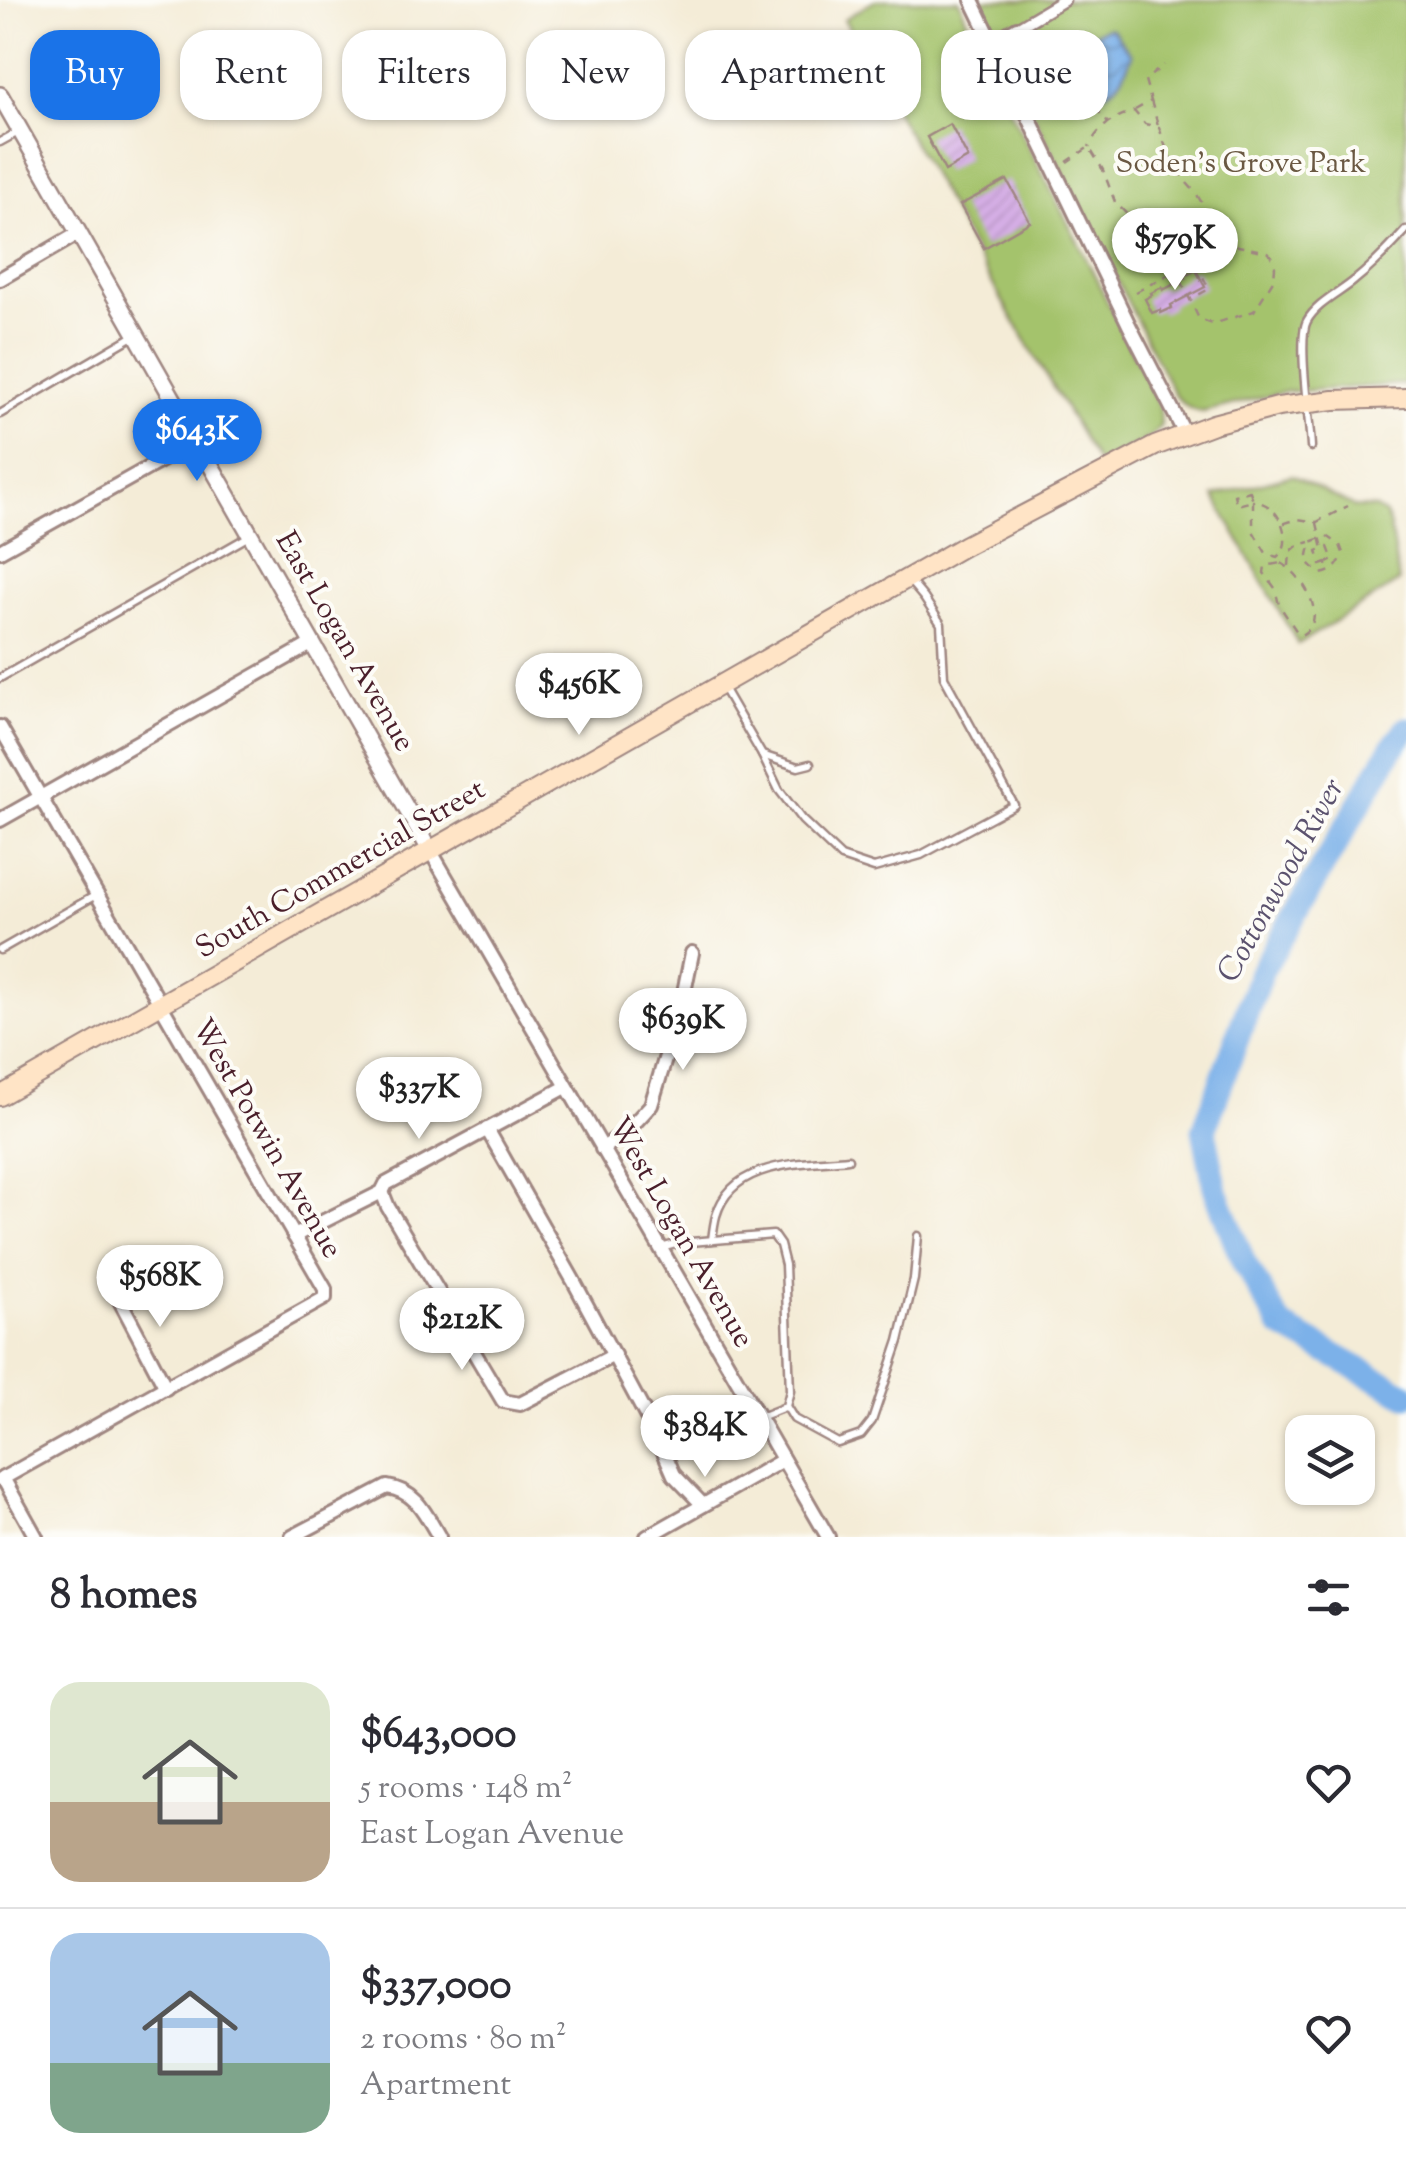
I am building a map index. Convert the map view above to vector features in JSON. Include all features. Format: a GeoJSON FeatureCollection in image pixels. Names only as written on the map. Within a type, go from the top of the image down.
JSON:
{"type":"FeatureCollection","features":[{"type":"Feature","properties":{"kind":"main road","name":"South Commercial Street"},"geometry":{"type":"LineString","coordinates":[[0,1096],[907,578],[1155,446],[1239,416],[1308,403],[1406,398]]}},
{"type":"Feature","properties":{"kind":"street"},"geometry":{"type":"LineString","coordinates":[[972,0],[986,30]]}},
{"type":"Feature","properties":{"kind":"street"},"geometry":{"type":"LineString","coordinates":[[1014,30],[1064,0]]}},
{"type":"Feature","properties":{"kind":"street","name":"East Logan Avenue"},"geometry":{"type":"LineString","coordinates":[[0,96],[430,850]]}},
{"type":"Feature","properties":{"kind":"street"},"geometry":{"type":"LineString","coordinates":[[1029,120],[1185,434]]}},
{"type":"Feature","properties":{"kind":"street"},"geometry":{"type":"LineString","coordinates":[[0,279],[79,232]]}},
{"type":"Feature","properties":{"kind":"street"},"geometry":{"type":"LineString","coordinates":[[0,551],[198,440]]}},
{"type":"Feature","properties":{"kind":"street"},"geometry":{"type":"LineString","coordinates":[[0,820],[313,643]]}},
{"type":"Feature","properties":{"kind":"street","name":"West Potwin Avenue"},"geometry":{"type":"LineString","coordinates":[[0,727],[324,1290],[325,1298],[166,1388]]}},
{"type":"Feature","properties":{"kind":"street","name":"West Logan Avenue"},"geometry":{"type":"LineString","coordinates":[[430,850],[828,1537]]}},
{"type":"Feature","properties":{"kind":"street"},"geometry":{"type":"LineString","coordinates":[[602,1148],[629,1129],[651,1104],[692,953]]}},
{"type":"Feature","properties":{"kind":"street"},"geometry":{"type":"LineString","coordinates":[[294,1236],[382,1192],[386,1184],[566,1087]]}},
{"type":"Feature","properties":{"kind":"street"},"geometry":{"type":"LineString","coordinates":[[487,1130],[658,1436],[674,1475],[704,1505]]}},
{"type":"Feature","properties":{"kind":"street"},"geometry":{"type":"LineString","coordinates":[[382,1192],[503,1401],[520,1404],[614,1355]]}},
{"type":"Feature","properties":{"kind":"street"},"geometry":{"type":"LineString","coordinates":[[36,1537],[2,1479],[166,1388],[116,1293]]}},
{"type":"Feature","properties":{"kind":"street"},"geometry":{"type":"LineString","coordinates":[[648,1537],[783,1460]]}},
{"type":"Feature","properties":{"kind":"street"},"geometry":{"type":"LineString","coordinates":[[292,1537],[386,1487],[402,1489],[413,1498],[439,1537]]}},
{"type":"Feature","properties":{"kind":"lane"},"geometry":{"type":"LineString","coordinates":[[0,142],[20,131]]}},
{"type":"Feature","properties":{"kind":"lane"},"geometry":{"type":"LineString","coordinates":[[1311,447],[1304,330],[1307,320],[1372,266],[1406,230]]}},
{"type":"Feature","properties":{"kind":"lane"},"geometry":{"type":"LineString","coordinates":[[0,414],[138,334]]}},
{"type":"Feature","properties":{"kind":"lane"},"geometry":{"type":"LineString","coordinates":[[0,678],[252,534]]}},
{"type":"Feature","properties":{"kind":"lane"},"geometry":{"type":"LineString","coordinates":[[721,684],[779,790],[802,820],[841,857],[874,868],[920,855],[1014,805],[944,677],[941,624],[907,578]]}},
{"type":"Feature","properties":{"kind":"lane"},"geometry":{"type":"LineString","coordinates":[[762,754],[798,767],[810,764]]}},
{"type":"Feature","properties":{"kind":"lane"},"geometry":{"type":"LineString","coordinates":[[0,950],[96,895]]}},
{"type":"Feature","properties":{"kind":"lane"},"geometry":{"type":"LineString","coordinates":[[712,1240],[717,1212],[730,1191],[748,1176],[764,1168],[848,1159]]}},
{"type":"Feature","properties":{"kind":"lane"},"geometry":{"type":"LineString","coordinates":[[660,1248],[773,1235],[785,1265],[790,1390],[786,1406],[794,1420],[838,1443],[861,1434],[872,1421],[899,1341],[914,1278],[918,1236]]}},
{"type":"Feature","properties":{"kind":"lane"},"geometry":{"type":"LineString","coordinates":[[758,1417],[786,1406]]}},
{"type":"Feature","properties":{"kind":"path"},"geometry":{"type":"LineString","coordinates":[[1089,147],[1120,210],[1146,234],[1150,248],[1180,278],[1202,321],[1213,324],[1254,311],[1274,280],[1271,256],[1238,246],[1220,234],[1168,154],[1145,80],[1164,65]]}},
{"type":"Feature","properties":{"kind":"path"},"geometry":{"type":"LineString","coordinates":[[1053,170],[1082,154],[1117,116],[1151,100]]}},
{"type":"Feature","properties":{"kind":"path"},"geometry":{"type":"LineString","coordinates":[[1134,111],[1145,124],[1159,127]]}},
{"type":"Feature","properties":{"kind":"path"},"geometry":{"type":"LineString","coordinates":[[1136,292],[1182,268],[1198,267],[1210,290],[1190,300]]}},
{"type":"Feature","properties":{"kind":"path"},"geometry":{"type":"LineString","coordinates":[[1265,566],[1276,564],[1280,563],[1289,567],[1308,594],[1313,624],[1301,635],[1279,605],[1275,588],[1264,573],[1266,553],[1254,531],[1253,502],[1264,503],[1282,524],[1286,538],[1276,564]]}},
{"type":"Feature","properties":{"kind":"path"},"geometry":{"type":"LineString","coordinates":[[1282,524],[1298,519],[1317,522],[1348,506]]}},
{"type":"Feature","properties":{"kind":"path"},"geometry":{"type":"LineString","coordinates":[[1317,522],[1322,548],[1317,551],[1328,573]]}},
{"type":"Feature","properties":{"kind":"path"},"geometry":{"type":"LineString","coordinates":[[1289,567],[1290,552],[1297,546],[1327,536],[1344,553],[1337,566],[1320,574],[1309,564],[1311,542]]}},
{"type":"Feature","properties":{"kind":"path"},"geometry":{"type":"LineString","coordinates":[[1266,553],[1278,557]]}},
{"type":"Feature","properties":{"kind":"green space","name":"Soden's Grove Park"},"geometry":{"type":"Polygon","coordinates":[[[876,0],[959,0],[971,30],[941,30],[941,120],[1015,120],[1160,408],[1161,425],[1151,437],[1098,464],[901,120],[921,120],[921,30],[850,30],[844,19],[876,0]]]}},
{"type":"Feature","properties":{"kind":"green space","name":"Soden's Grove Park"},"geometry":{"type":"Polygon","coordinates":[[[979,0],[1406,0],[1406,384],[1284,392],[1203,412],[1182,403],[1036,120],[1108,120],[1108,30],[991,30],[979,0]]]}},
{"type":"Feature","properties":{"kind":"green space"},"geometry":{"type":"Polygon","coordinates":[[[1292,475],[1354,507],[1375,508],[1385,514],[1399,582],[1298,644],[1214,496],[1292,475]]]}},
{"type":"Feature","properties":{"kind":"water"},"geometry":{"type":"Polygon","coordinates":[[[1108,28],[1113,30],[1132,55],[1119,82],[1108,91],[1108,30],[1102,30],[1108,28]]]}},
{"type":"Feature","properties":{"kind":"building"},"geometry":{"type":"Polygon","coordinates":[[[950,124],[968,158],[945,171],[927,137],[950,124]]]}},
{"type":"Feature","properties":{"kind":"building"},"geometry":{"type":"Polygon","coordinates":[[[1007,180],[1030,222],[984,248],[960,205],[1007,180]]]}},
{"type":"Feature","properties":{"kind":"building"},"geometry":{"type":"Polygon","coordinates":[[[1196,270],[1205,287],[1171,305],[1172,308],[1152,313],[1145,299],[1151,293],[1196,270]]]}},
{"type":"Feature","properties":{"kind":"waterway","name":"Cottonwood River"},"geometry":{"type":"LineString","coordinates":[[1406,729],[1261,972],[1204,1130],[1216,1191],[1243,1261],[1281,1326],[1406,1395]]}}]}
